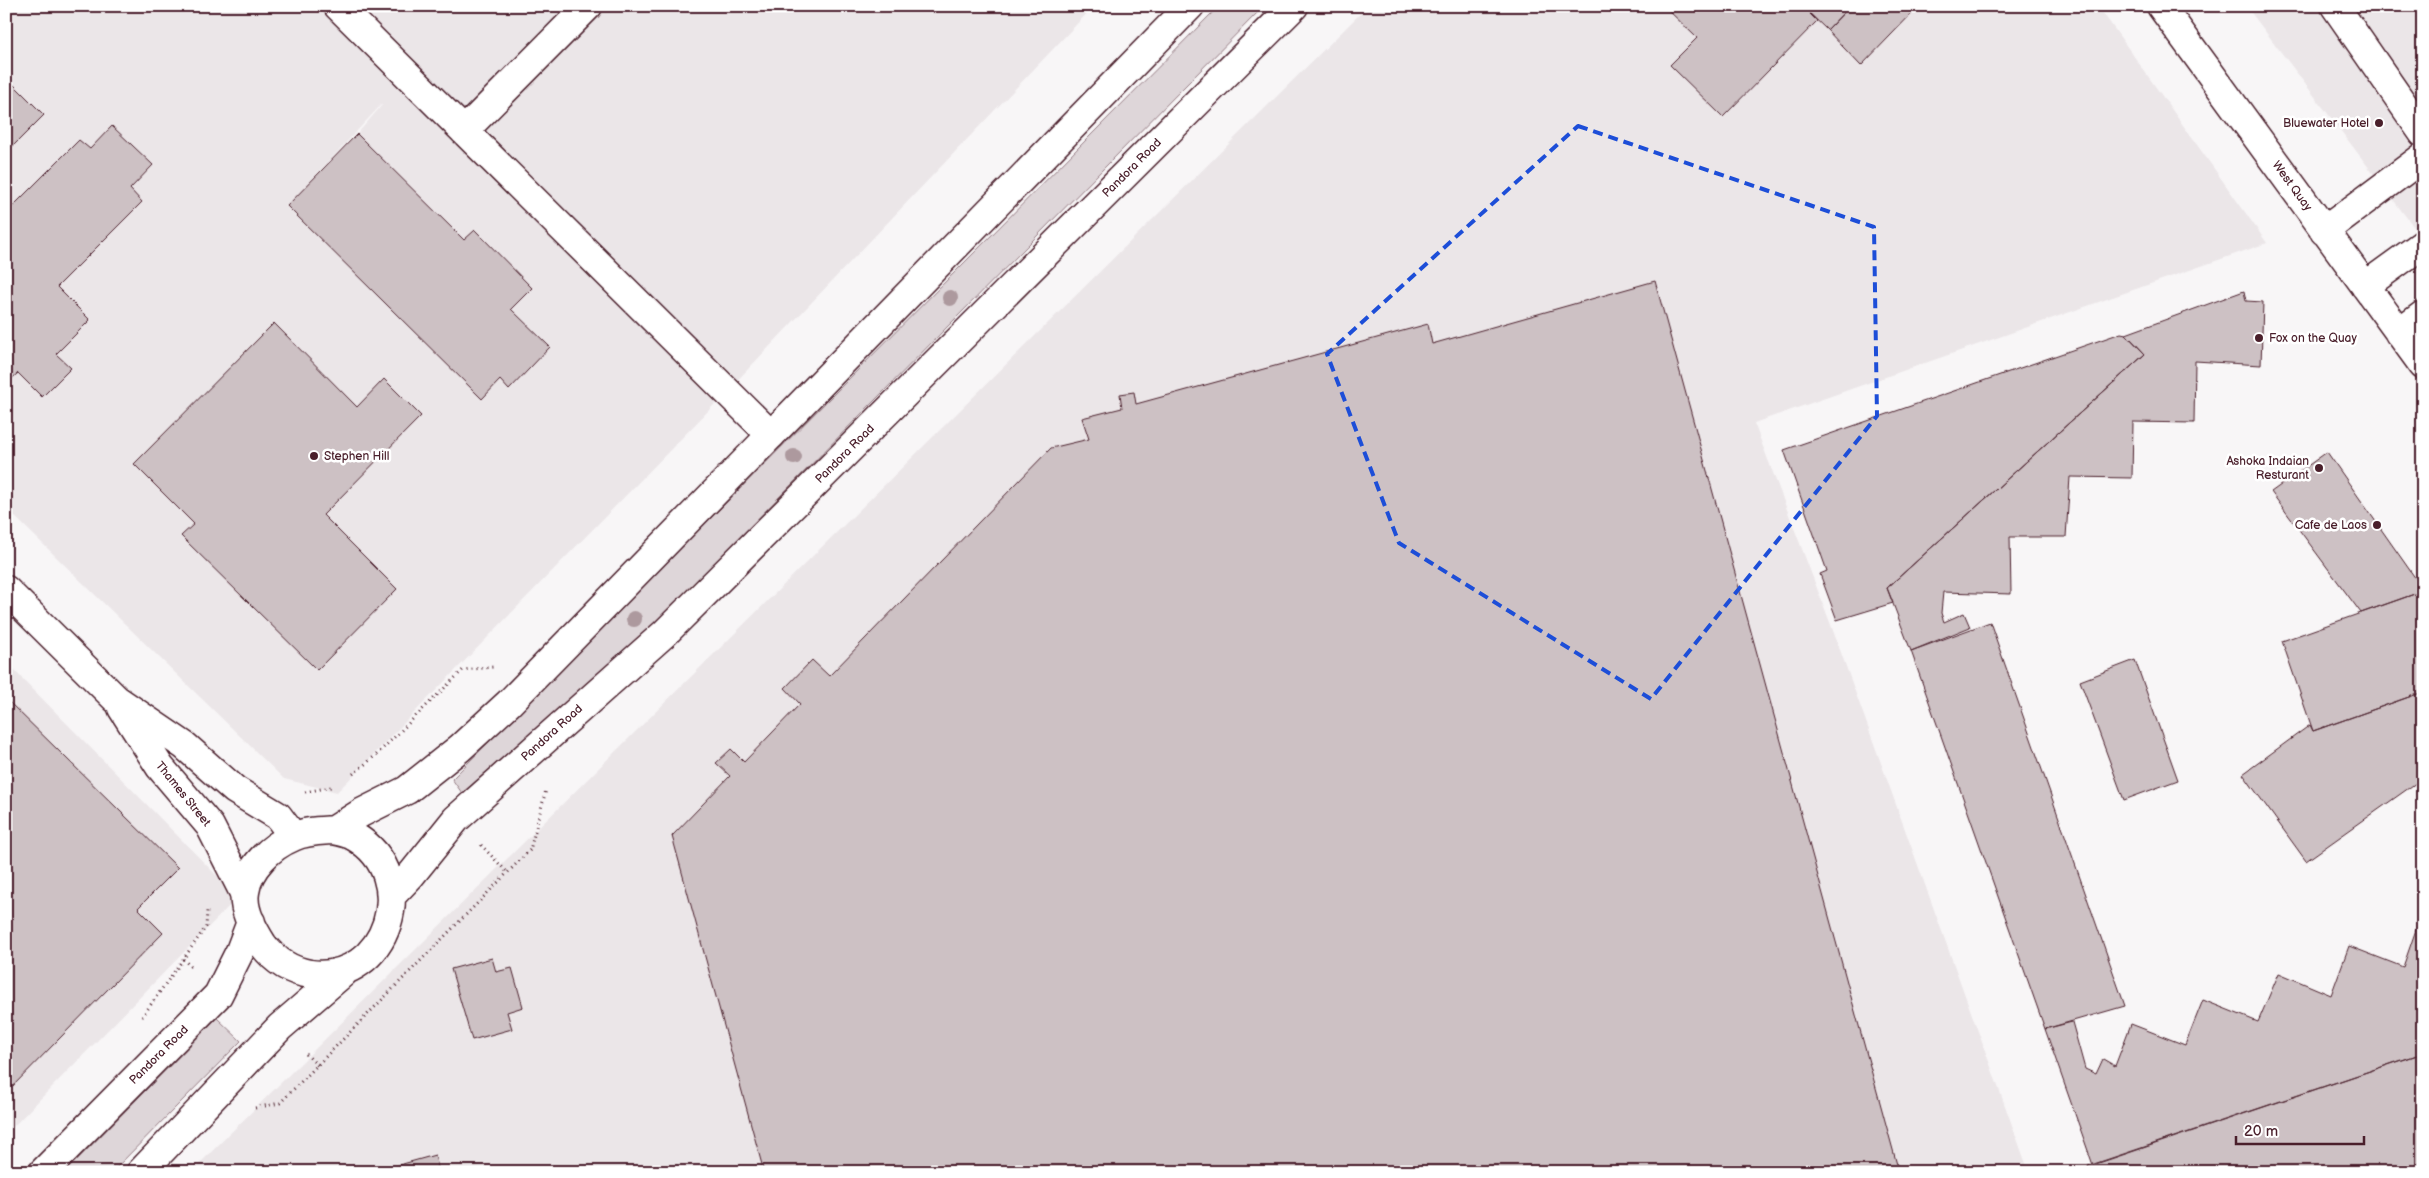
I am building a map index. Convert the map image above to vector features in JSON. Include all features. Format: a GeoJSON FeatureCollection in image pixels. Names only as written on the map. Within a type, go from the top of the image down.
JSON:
{"type":"FeatureCollection","features":[{"type":"Feature","properties":{"kind":"main road"},"geometry":{"type":"LineString","coordinates":[[338,6],[771,435]]}},
{"type":"Feature","properties":{"kind":"main road"},"geometry":{"type":"LineString","coordinates":[[464,131],[588,6]]}},
{"type":"Feature","properties":{"kind":"main road"},"geometry":{"type":"LineString","coordinates":[[334,830],[360,813],[407,790],[474,736],[509,703],[1190,6]]}},
{"type":"Feature","properties":{"kind":"main road","name":"Pandora Road"},"geometry":{"type":"LineString","coordinates":[[391,896],[411,875],[456,819],[664,633],[1294,6]]}},
{"type":"Feature","properties":{"kind":"main road","name":"West Quay"},"geometry":{"type":"LineString","coordinates":[[2161,6],[2423,365]]}},
{"type":"Feature","properties":{"kind":"main road"},"geometry":{"type":"LineString","coordinates":[[2335,6],[2423,133]]}},
{"type":"Feature","properties":{"kind":"main road"},"geometry":{"type":"LineString","coordinates":[[2324,231],[2423,157]]}},
{"type":"Feature","properties":{"kind":"main road"},"geometry":{"type":"LineString","coordinates":[[2365,286],[2423,244]]}},
{"type":"Feature","properties":{"kind":"main road"},"geometry":{"type":"LineString","coordinates":[[2399,333],[2423,315]]}},
{"type":"Feature","properties":{"kind":"main road","name":"Thames Street"},"geometry":{"type":"LineString","coordinates":[[6,590],[116,699],[186,746],[235,790],[278,816],[293,836]]}},
{"type":"Feature","properties":{"kind":"main road","name":"Thames Street"},"geometry":{"type":"LineString","coordinates":[[116,699],[160,767],[210,826],[244,893]]}},
{"type":"Feature","properties":{"kind":"main road"},"geometry":{"type":"LineString","coordinates":[[141,1172],[280,1027],[343,973],[356,965],[384,935],[391,914],[388,877],[380,861],[369,847],[354,836],[334,830],[293,836],[267,852],[250,877],[244,893],[251,922],[269,953],[286,966],[301,972],[321,975],[343,973]]}},
{"type":"Feature","properties":{"kind":"main road","name":"Pandora Road"},"geometry":{"type":"LineString","coordinates":[[43,1172],[218,995],[240,952],[251,922]]}},
{"type":"Feature","properties":{"kind":"path"},"geometry":{"type":"LineString","coordinates":[[346,780],[375,756],[464,670],[482,668]]}},
{"type":"Feature","properties":{"kind":"path"},"geometry":{"type":"LineString","coordinates":[[301,793],[339,786]]}},
{"type":"Feature","properties":{"kind":"path"},"geometry":{"type":"LineString","coordinates":[[248,1109],[280,1103],[508,874],[530,850],[542,802]]}},
{"type":"Feature","properties":{"kind":"path"},"geometry":{"type":"LineString","coordinates":[[474,838],[508,874]]}},
{"type":"Feature","properties":{"kind":"path"},"geometry":{"type":"LineString","coordinates":[[142,1016],[206,927],[207,904]]}},
{"type":"Feature","properties":{"kind":"highlighted area"},"geometry":{"type":"Polygon","coordinates":[[[1578,126],[1874,227],[1877,416],[1651,699],[1399,543],[1327,354],[1578,126]]]}},
{"type":"Feature","properties":{"kind":"shaded area"},"geometry":{"type":"Polygon","coordinates":[[[6,6],[1094,6],[711,408],[337,792],[284,779],[6,508],[6,6]],[[382,105],[306,186],[357,134],[382,105]]]}},
{"type":"Feature","properties":{"kind":"shaded area"},"geometry":{"type":"Polygon","coordinates":[[[1219,6],[1264,6],[643,635],[462,793],[452,779],[1219,6]]]}},
{"type":"Feature","properties":{"kind":"shaded area"},"geometry":{"type":"Polygon","coordinates":[[[1368,6],[2098,6],[2267,243],[1754,423],[1831,625],[2029,1172],[191,1172],[1368,6]]]}},
{"type":"Feature","properties":{"kind":"shaded area","name":"Bluewater Hotel"},"geometry":{"type":"Polygon","coordinates":[[[2246,6],[2423,6],[2423,239],[2246,6]]]}},
{"type":"Feature","properties":{"kind":"shaded area"},"geometry":{"type":"Polygon","coordinates":[[[6,662],[238,897],[6,1134],[6,662]]]}},
{"type":"Feature","properties":{"kind":"shaded area"},"geometry":{"type":"Polygon","coordinates":[[[217,1018],[241,1041],[112,1172],[65,1172],[217,1018]]]}},
{"type":"Feature","properties":{"kind":"building"},"geometry":{"type":"Polygon","coordinates":[[[1664,6],[1802,6],[1817,21],[1723,117],[1670,65],[1697,38],[1664,6]]]}},
{"type":"Feature","properties":{"kind":"building"},"geometry":{"type":"Polygon","coordinates":[[[1802,6],[1850,6],[1827,30],[1802,6]]]}},
{"type":"Feature","properties":{"kind":"building"},"geometry":{"type":"Polygon","coordinates":[[[1850,6],[1919,6],[1861,66],[1827,30],[1850,6]]]}},
{"type":"Feature","properties":{"kind":"building"},"geometry":{"type":"Polygon","coordinates":[[[6,77],[44,115],[6,153],[6,77]]]}},
{"type":"Feature","properties":{"kind":"building"},"geometry":{"type":"Polygon","coordinates":[[[112,126],[153,165],[130,189],[142,202],[57,287],[90,320],[56,354],[71,368],[42,397],[18,373],[6,384],[6,213],[79,140],[90,149],[112,126]]]}},
{"type":"Feature","properties":{"kind":"building"},"geometry":{"type":"Polygon","coordinates":[[[357,134],[464,240],[475,230],[532,288],[511,309],[550,347],[509,390],[500,380],[482,399],[287,206],[357,134]]]}},
{"type":"Feature","properties":{"kind":"building"},"geometry":{"type":"Polygon","coordinates":[[[1655,281],[1899,1172],[764,1172],[672,836],[730,776],[716,763],[731,749],[744,762],[800,704],[785,688],[812,660],[829,676],[1051,448],[1089,439],[1082,418],[1122,408],[1120,394],[1134,392],[1136,404],[1428,324],[1432,344],[1655,281]]]}},
{"type":"Feature","properties":{"kind":"building"},"geometry":{"type":"Polygon","coordinates":[[[2244,291],[2246,301],[2263,302],[2261,365],[2195,361],[2194,423],[2133,422],[2132,478],[2070,477],[2066,537],[2010,537],[2011,594],[1943,592],[1941,613],[1944,622],[1964,613],[1970,627],[1911,651],[1887,588],[2145,354],[2126,334],[2244,291]]]}},
{"type":"Feature","properties":{"kind":"building"},"geometry":{"type":"Polygon","coordinates":[[[274,323],[357,407],[384,379],[421,416],[323,515],[397,589],[317,670],[181,536],[194,524],[134,464],[274,323]]]}},
{"type":"Feature","properties":{"kind":"building"},"geometry":{"type":"Polygon","coordinates":[[[2121,333],[2126,334],[2145,354],[1887,588],[1893,603],[1837,620],[1820,574],[1827,571],[1784,450],[2121,333]]]}},
{"type":"Feature","properties":{"kind":"building"},"geometry":{"type":"Polygon","coordinates":[[[2327,452],[2423,591],[2361,613],[2271,492],[2327,452]]]}},
{"type":"Feature","properties":{"kind":"building"},"geometry":{"type":"Polygon","coordinates":[[[2423,591],[2423,692],[2313,731],[2282,641],[2423,591]]]}},
{"type":"Feature","properties":{"kind":"building"},"geometry":{"type":"Polygon","coordinates":[[[1990,622],[2125,1006],[2045,1029],[1911,651],[1990,622]]]}},
{"type":"Feature","properties":{"kind":"building"},"geometry":{"type":"Polygon","coordinates":[[[2135,660],[2178,780],[2124,800],[2080,681],[2135,660]]]}},
{"type":"Feature","properties":{"kind":"building"},"geometry":{"type":"Polygon","coordinates":[[[2423,692],[2423,778],[2306,861],[2243,774],[2310,725],[2313,731],[2423,692]]]}},
{"type":"Feature","properties":{"kind":"building"},"geometry":{"type":"Polygon","coordinates":[[[6,699],[178,868],[138,908],[163,933],[6,1093],[6,699]]]}},
{"type":"Feature","properties":{"kind":"building"},"geometry":{"type":"Polygon","coordinates":[[[2419,921],[2423,922],[2423,1053],[2093,1165],[2045,1029],[2072,1022],[2085,1069],[2096,1074],[2103,1059],[2115,1066],[2131,1024],[2185,1045],[2203,1000],[2258,1022],[2279,973],[2331,995],[2349,946],[2403,967],[2419,921]]]}},
{"type":"Feature","properties":{"kind":"building"},"geometry":{"type":"Polygon","coordinates":[[[492,958],[496,972],[512,968],[523,1007],[507,1012],[512,1029],[472,1040],[451,969],[492,958]]]}},
{"type":"Feature","properties":{"kind":"building"},"geometry":{"type":"Polygon","coordinates":[[[2423,1053],[2423,1172],[2090,1172],[2088,1166],[2423,1053]]]}},
{"type":"Feature","properties":{"kind":"building"},"geometry":{"type":"Polygon","coordinates":[[[435,1155],[439,1172],[374,1172],[435,1155]]]}},
{"type":"Feature","properties":{"kind":"place","name":"Bluewater Hotel"},"geometry":{"type":"Point","coordinates":[2379,123]}},
{"type":"Feature","properties":{"kind":"place","name":"Fox on the Quay"},"geometry":{"type":"Point","coordinates":[2259,338]}},
{"type":"Feature","properties":{"kind":"place","name":"Stephen Hill"},"geometry":{"type":"Point","coordinates":[314,456]}},
{"type":"Feature","properties":{"kind":"place","name":"Ashoka Indaian Resturant"},"geometry":{"type":"Point","coordinates":[2319,468]}},
{"type":"Feature","properties":{"kind":"place","name":"Cafe de Laos"},"geometry":{"type":"Point","coordinates":[2377,525]}}]}
